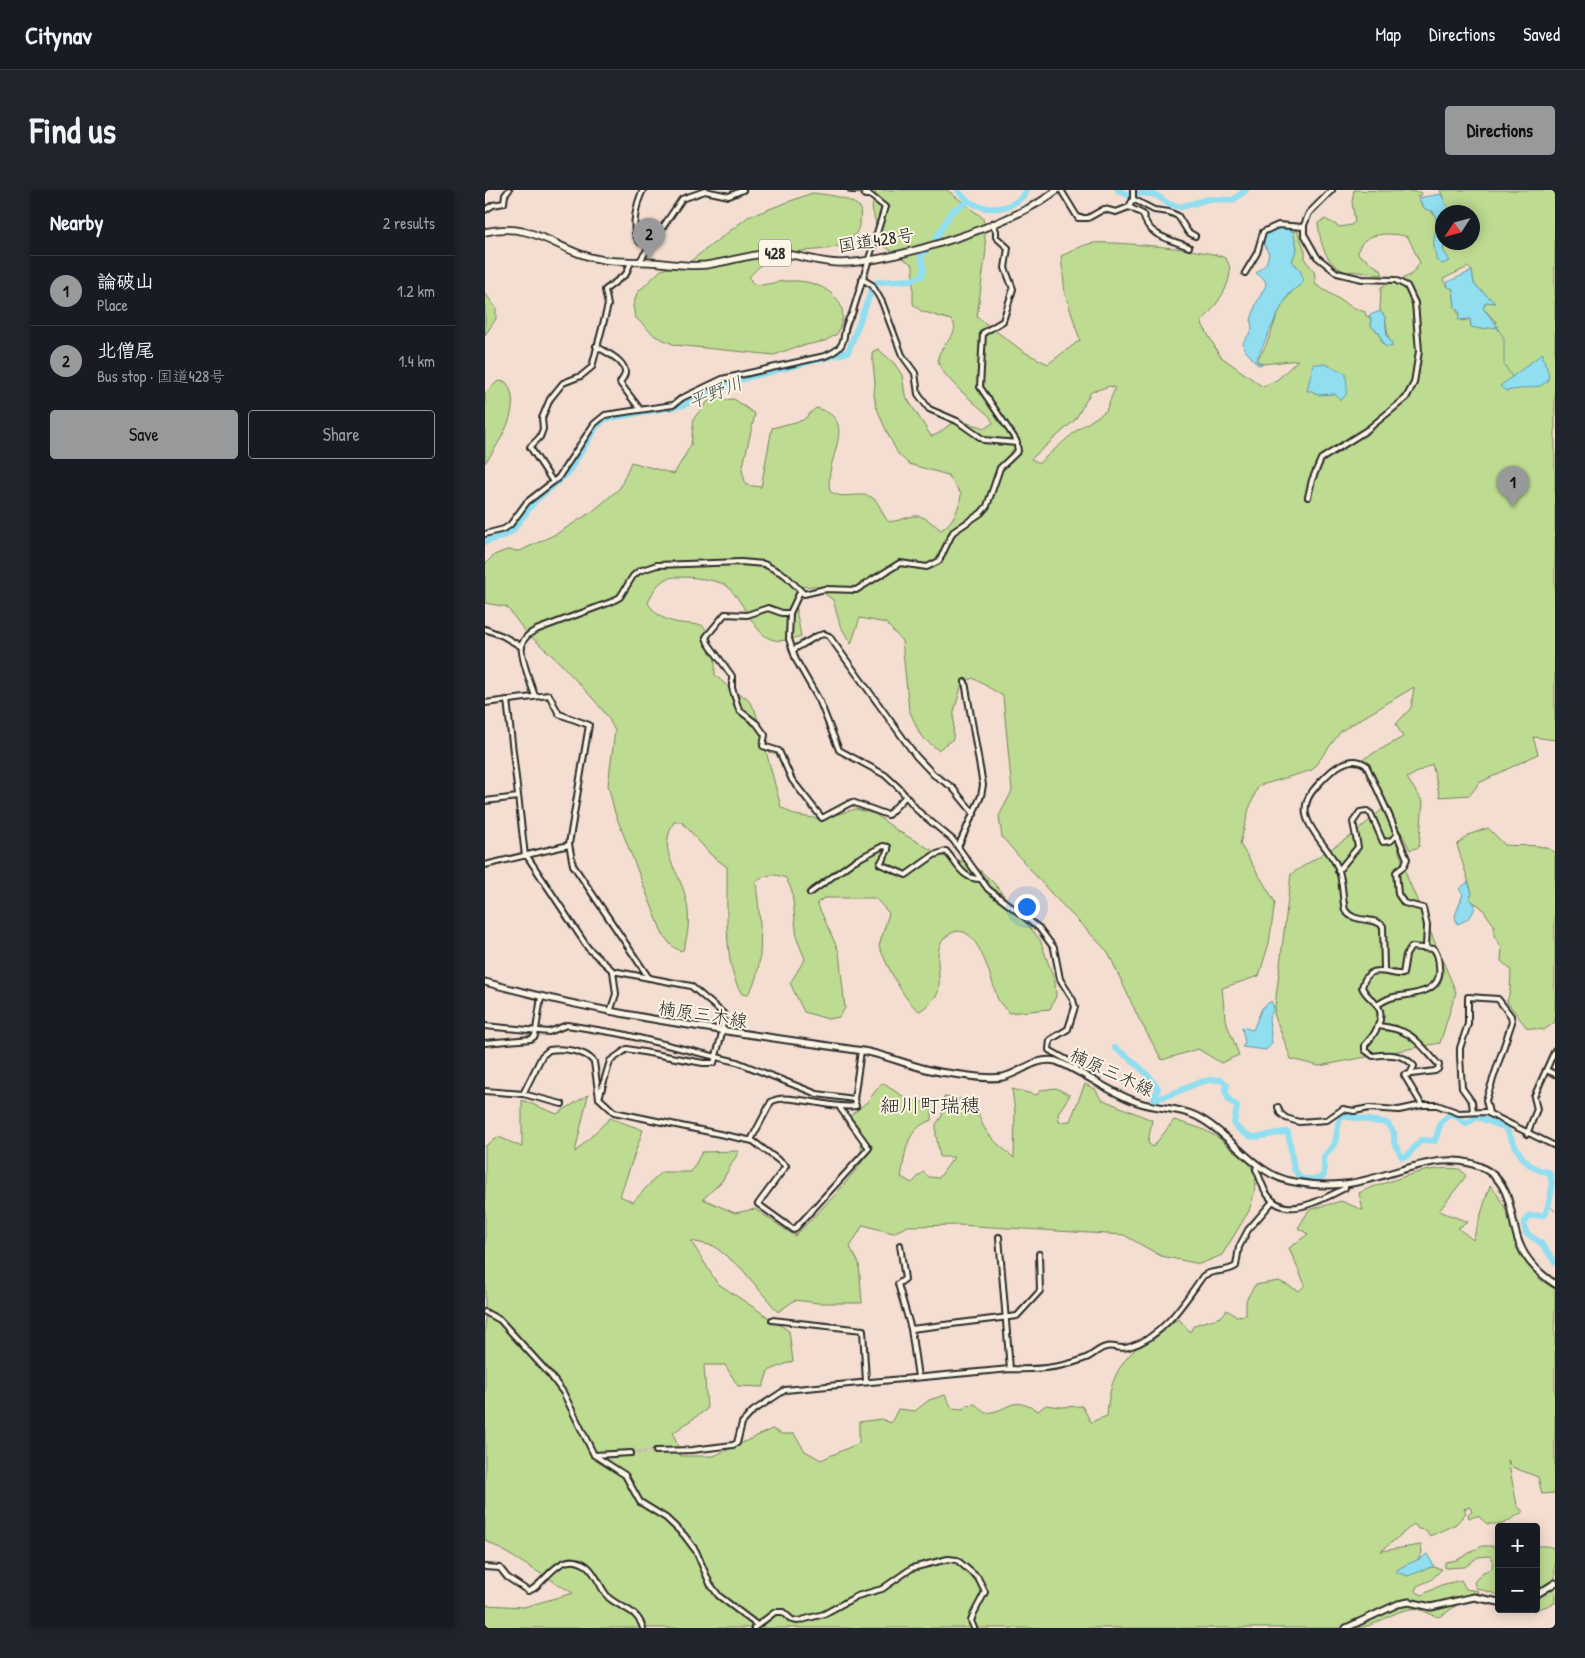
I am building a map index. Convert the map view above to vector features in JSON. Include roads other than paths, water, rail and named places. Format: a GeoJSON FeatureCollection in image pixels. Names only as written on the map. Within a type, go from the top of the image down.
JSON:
{"type":"FeatureCollection","features":[{"type":"Feature","properties":{"kind":"highway","name":"国道428号"},"geometry":{"type":"LineString","coordinates":[[485,232],[500,230],[529,232],[547,238],[585,256],[631,262],[697,265],[772,253],[833,262],[870,259],[939,243],[1029,209],[1057,190]]}},
{"type":"Feature","properties":{"kind":"main road","name":"楠原三木線"},"geometry":{"type":"LineString","coordinates":[[485,982],[541,997],[610,1012],[722,1031],[883,1054],[924,1070],[995,1078],[1009,1075],[1041,1060],[1056,1061],[1136,1102],[1181,1110],[1197,1116],[1258,1165],[1277,1177],[1294,1182],[1345,1184],[1443,1161],[1466,1163],[1487,1170],[1504,1185],[1519,1240],[1527,1257],[1535,1268],[1555,1284]]}},
{"type":"Feature","properties":{"kind":"main road"},"geometry":{"type":"LineString","coordinates":[[1540,1592],[1555,1583]]}},
{"type":"Feature","properties":{"kind":"main road"},"geometry":{"type":"LineString","coordinates":[[1347,1628],[1398,1604],[1409,1602],[1431,1607],[1475,1597],[1495,1601]]}},
{"type":"Feature","properties":{"kind":"street"},"geometry":{"type":"LineString","coordinates":[[485,210],[493,205],[504,204],[505,195],[509,190]]}},
{"type":"Feature","properties":{"kind":"street"},"geometry":{"type":"LineString","coordinates":[[643,190],[635,205],[636,237],[640,242],[653,239]]}},
{"type":"Feature","properties":{"kind":"street"},"geometry":{"type":"LineString","coordinates":[[639,262],[682,199],[704,191],[729,196],[743,190]]}},
{"type":"Feature","properties":{"kind":"street"},"geometry":{"type":"LineString","coordinates":[[485,534],[505,529],[527,502],[561,475],[598,420],[610,414],[673,405],[722,379],[825,356],[839,349],[845,339],[845,324],[852,314],[885,207],[870,194],[865,195],[866,191],[851,190]]}},
{"type":"Feature","properties":{"kind":"street"},"geometry":{"type":"LineString","coordinates":[[1061,190],[1076,215],[1081,219],[1088,218],[1102,209],[1117,212],[1129,207],[1133,199],[1133,190]]}},
{"type":"Feature","properties":{"kind":"street"},"geometry":{"type":"LineString","coordinates":[[1308,497],[1312,480],[1321,459],[1367,430],[1406,398],[1415,374],[1419,339],[1415,303],[1407,286],[1395,280],[1357,278],[1332,270],[1317,257],[1304,234],[1303,227],[1312,208],[1332,190]]}},
{"type":"Feature","properties":{"kind":"street"},"geometry":{"type":"LineString","coordinates":[[1133,199],[1154,210],[1169,212],[1178,216],[1188,232],[1195,236]]}},
{"type":"Feature","properties":{"kind":"street"},"geometry":{"type":"LineString","coordinates":[[1129,207],[1143,214],[1148,229],[1155,235],[1189,247]]}},
{"type":"Feature","properties":{"kind":"street"},"geometry":{"type":"LineString","coordinates":[[535,696],[522,647],[526,638],[536,630],[620,597],[633,576],[639,571],[657,565],[741,562],[764,564],[785,575],[804,594],[825,589],[855,590],[900,563],[927,567],[939,561],[953,532],[981,513],[987,506],[997,474],[1003,464],[1018,451],[1017,443],[980,387],[983,333],[1003,321],[1013,291],[1005,268],[1007,248],[996,238],[993,223]]}},
{"type":"Feature","properties":{"kind":"street"},"geometry":{"type":"LineString","coordinates":[[1245,273],[1257,253],[1260,237],[1267,229],[1278,225],[1303,227]]}},
{"type":"Feature","properties":{"kind":"street"},"geometry":{"type":"LineString","coordinates":[[553,482],[530,447],[540,437],[543,429],[542,418],[550,399],[563,383],[581,376],[592,367],[608,305],[605,290],[626,274],[631,262]]}},
{"type":"Feature","properties":{"kind":"street"},"geometry":{"type":"LineString","coordinates":[[862,279],[872,285],[882,302],[902,355],[915,373],[918,394],[929,409],[957,421],[984,440],[1017,443]]}},
{"type":"Feature","properties":{"kind":"street"},"geometry":{"type":"LineString","coordinates":[[596,346],[613,357],[625,369],[620,382],[640,409]]}},
{"type":"Feature","properties":{"kind":"street"},"geometry":{"type":"LineString","coordinates":[[800,592],[790,613],[789,640],[802,673],[820,702],[839,750],[885,775],[918,811],[940,827],[958,847],[979,880],[1001,900],[1033,921],[1054,948],[1061,979],[1071,994],[1075,1007],[1069,1029],[1050,1040],[1049,1050],[1076,1065],[1075,1070]]}},
{"type":"Feature","properties":{"kind":"street"},"geometry":{"type":"LineString","coordinates":[[790,613],[782,613],[768,608],[747,615],[725,614],[706,637],[708,643],[732,676],[732,688],[739,710],[757,724],[765,735],[763,746],[779,751],[792,780],[822,818],[852,802],[888,815],[906,796]]}},
{"type":"Feature","properties":{"kind":"street"},"geometry":{"type":"LineString","coordinates":[[485,629],[503,636],[522,647]]}},
{"type":"Feature","properties":{"kind":"street"},"geometry":{"type":"LineString","coordinates":[[793,650],[817,636],[824,634],[829,636],[916,756],[934,775],[952,787],[974,814]]}},
{"type":"Feature","properties":{"kind":"street"},"geometry":{"type":"LineString","coordinates":[[958,847],[974,814],[983,785],[965,682]]}},
{"type":"Feature","properties":{"kind":"street"},"geometry":{"type":"LineString","coordinates":[[485,703],[549,695],[559,714],[589,725],[569,845],[573,865],[649,978]]}},
{"type":"Feature","properties":{"kind":"street"},"geometry":{"type":"LineString","coordinates":[[507,700],[526,856],[588,948],[613,971],[691,986],[724,1014],[714,1063],[703,1063],[627,1049],[610,1061],[599,1098]]}},
{"type":"Feature","properties":{"kind":"street"},"geometry":{"type":"LineString","coordinates":[[1385,969],[1383,926],[1380,923],[1348,915],[1345,910],[1338,871],[1312,828],[1304,805],[1312,790],[1337,767],[1352,760],[1366,766],[1398,835],[1407,859],[1404,866],[1396,872],[1398,894],[1404,903],[1423,908],[1427,925],[1426,947]]}},
{"type":"Feature","properties":{"kind":"street"},"geometry":{"type":"LineString","coordinates":[[485,801],[518,798]]}},
{"type":"Feature","properties":{"kind":"street"},"geometry":{"type":"LineString","coordinates":[[1338,871],[1358,847],[1353,822],[1360,812],[1367,811],[1371,814],[1383,842],[1390,842],[1398,835]]}},
{"type":"Feature","properties":{"kind":"street"},"geometry":{"type":"LineString","coordinates":[[485,865],[569,845]]}},
{"type":"Feature","properties":{"kind":"street"},"geometry":{"type":"LineString","coordinates":[[810,893],[854,861],[883,846],[888,847],[888,850],[879,864],[899,874],[906,875],[934,855],[946,851],[963,873],[972,879],[979,880]]}},
{"type":"Feature","properties":{"kind":"street"},"geometry":{"type":"LineString","coordinates":[[1377,1005],[1392,997],[1420,994],[1435,983],[1440,973],[1437,953],[1434,949],[1426,947],[1408,949],[1403,974],[1385,969],[1375,972],[1367,978],[1362,987],[1377,1005],[1380,1015],[1378,1026],[1365,1046],[1365,1050],[1373,1056],[1395,1055],[1403,1058],[1413,1066],[1411,1074]]}},
{"type":"Feature","properties":{"kind":"street"},"geometry":{"type":"LineString","coordinates":[[610,1012],[616,994],[613,971]]}},
{"type":"Feature","properties":{"kind":"street"},"geometry":{"type":"LineString","coordinates":[[485,1043],[531,1039],[536,1032],[541,997]]}},
{"type":"Feature","properties":{"kind":"street"},"geometry":{"type":"LineString","coordinates":[[1473,1112],[1472,1102],[1462,1088],[1460,1057],[1460,1048],[1468,1024],[1469,997],[1498,998],[1511,1016],[1512,1022],[1486,1100],[1489,1113]]}},
{"type":"Feature","properties":{"kind":"street"},"geometry":{"type":"LineString","coordinates":[[485,1026],[536,1032],[549,1032],[567,1025],[594,1028],[755,1068],[817,1094],[855,1099]]}},
{"type":"Feature","properties":{"kind":"street"},"geometry":{"type":"LineString","coordinates":[[1378,1026],[1400,1029],[1408,1033],[1439,1065],[1438,1070],[1435,1071],[1404,1075],[1422,1105]]}},
{"type":"Feature","properties":{"kind":"street"},"geometry":{"type":"LineString","coordinates":[[523,1094],[542,1056],[549,1050],[559,1049],[591,1058],[594,1062],[599,1098],[619,1114],[751,1140],[786,1166],[757,1204],[794,1230],[869,1148],[840,1108]]}},
{"type":"Feature","properties":{"kind":"street"},"geometry":{"type":"LineString","coordinates":[[1527,1134],[1537,1109],[1534,1097],[1555,1050]]}},
{"type":"Feature","properties":{"kind":"street"},"geometry":{"type":"LineString","coordinates":[[751,1140],[771,1102],[777,1098],[794,1098],[840,1108],[856,1106],[855,1099],[861,1051]]}},
{"type":"Feature","properties":{"kind":"street"},"geometry":{"type":"LineString","coordinates":[[1546,1070],[1555,1074]]}},
{"type":"Feature","properties":{"kind":"street"},"geometry":{"type":"LineString","coordinates":[[485,1091],[523,1094],[563,1104]]}},
{"type":"Feature","properties":{"kind":"street"},"geometry":{"type":"LineString","coordinates":[[1278,1107],[1280,1113],[1286,1118],[1299,1122],[1327,1120],[1343,1109],[1354,1111],[1369,1108],[1399,1110],[1422,1105],[1437,1105],[1459,1113],[1489,1113],[1527,1134],[1555,1146]]}},
{"type":"Feature","properties":{"kind":"street"},"geometry":{"type":"LineString","coordinates":[[1258,1165],[1256,1169],[1266,1193],[1273,1201],[1285,1207],[1303,1206],[1345,1188],[1345,1184]]}},
{"type":"Feature","properties":{"kind":"street"},"geometry":{"type":"LineString","coordinates":[[656,1451],[692,1450],[733,1445],[737,1443],[742,1423],[753,1411],[785,1390],[918,1377],[1009,1370],[1035,1370],[1086,1358],[1106,1346],[1121,1349],[1143,1341],[1170,1319],[1203,1276],[1207,1273],[1231,1269],[1236,1266],[1239,1247],[1248,1230],[1273,1201]]}},
{"type":"Feature","properties":{"kind":"street"},"geometry":{"type":"LineString","coordinates":[[999,1237],[1009,1370]]}},
{"type":"Feature","properties":{"kind":"street"},"geometry":{"type":"LineString","coordinates":[[900,1245],[905,1279],[898,1284],[911,1329],[918,1377]]}},
{"type":"Feature","properties":{"kind":"street"},"geometry":{"type":"LineString","coordinates":[[911,1329],[1017,1316],[1040,1290],[1039,1254]]}},
{"type":"Feature","properties":{"kind":"street"},"geometry":{"type":"LineString","coordinates":[[485,1312],[500,1320],[551,1376],[563,1392],[594,1455],[625,1475],[640,1502],[666,1518],[684,1535],[696,1551],[710,1584],[719,1596],[755,1626],[775,1612],[783,1612],[792,1620],[798,1621],[824,1614],[857,1596],[882,1589],[912,1568],[948,1559],[961,1562],[983,1585],[985,1592],[983,1599],[973,1613],[971,1621],[974,1628]]}},
{"type":"Feature","properties":{"kind":"street"},"geometry":{"type":"LineString","coordinates":[[772,1320],[863,1330],[867,1382]]}},
{"type":"Feature","properties":{"kind":"street"},"geometry":{"type":"LineString","coordinates":[[594,1455],[631,1453]]}},
{"type":"Feature","properties":{"kind":"street"},"geometry":{"type":"LineString","coordinates":[[485,1567],[500,1568],[507,1577],[528,1591],[534,1589],[547,1573],[560,1564],[570,1562],[582,1564],[591,1570],[610,1598],[636,1614],[643,1628]]}},
{"type":"Feature","properties":{"kind":"water"},"geometry":{"type":"Polygon","coordinates":[[[1441,194],[1446,205],[1435,205],[1435,215],[1433,211],[1425,209],[1418,198],[1441,194]]]}},
{"type":"Feature","properties":{"kind":"water"},"geometry":{"type":"Polygon","coordinates":[[[1284,226],[1293,232],[1297,248],[1292,261],[1300,270],[1303,278],[1301,284],[1289,294],[1276,317],[1257,359],[1257,362],[1263,364],[1258,365],[1244,349],[1243,343],[1252,330],[1251,320],[1256,304],[1266,285],[1265,280],[1256,273],[1266,264],[1269,254],[1262,240],[1275,227],[1284,226]]]}},
{"type":"Feature","properties":{"kind":"water"},"geometry":{"type":"Polygon","coordinates":[[[1435,231],[1435,250],[1443,250],[1450,261],[1442,264],[1436,260],[1434,247],[1435,231]]]}},
{"type":"Feature","properties":{"kind":"water"},"geometry":{"type":"Polygon","coordinates":[[[1472,271],[1474,284],[1495,303],[1486,302],[1483,308],[1498,327],[1481,329],[1471,327],[1470,319],[1458,320],[1460,313],[1455,307],[1453,289],[1448,287],[1447,282],[1472,271]]]}},
{"type":"Feature","properties":{"kind":"water"},"geometry":{"type":"Polygon","coordinates":[[[1380,311],[1385,317],[1387,336],[1392,343],[1392,347],[1384,346],[1379,333],[1371,326],[1371,318],[1368,316],[1380,311]]]}},
{"type":"Feature","properties":{"kind":"water"},"geometry":{"type":"Polygon","coordinates":[[[1543,353],[1548,371],[1547,382],[1540,386],[1506,391],[1500,386],[1543,353]]]}},
{"type":"Feature","properties":{"kind":"water"},"geometry":{"type":"Polygon","coordinates":[[[1313,364],[1325,364],[1346,373],[1347,391],[1344,398],[1340,400],[1335,394],[1318,395],[1312,391],[1307,391],[1313,364]]]}},
{"type":"Feature","properties":{"kind":"water"},"geometry":{"type":"Polygon","coordinates":[[[1468,882],[1472,893],[1469,899],[1475,904],[1475,908],[1470,917],[1457,924],[1455,916],[1463,894],[1459,889],[1468,882]]]}},
{"type":"Feature","properties":{"kind":"water"},"geometry":{"type":"Polygon","coordinates":[[[1271,1001],[1274,1008],[1269,1018],[1272,1044],[1266,1050],[1242,1047],[1245,1043],[1242,1027],[1253,1030],[1262,1008],[1271,1001]]]}},
{"type":"Feature","properties":{"kind":"water"},"geometry":{"type":"Polygon","coordinates":[[[1427,1554],[1434,1566],[1408,1576],[1397,1572],[1400,1568],[1427,1554]]]}},
{"type":"Feature","properties":{"kind":"waterway"},"geometry":{"type":"LineString","coordinates":[[958,190],[973,204],[993,208],[1012,204],[1021,198],[1027,190]]}},
{"type":"Feature","properties":{"kind":"waterway"},"geometry":{"type":"LineString","coordinates":[[1118,190],[1128,195],[1142,193],[1156,195],[1169,204],[1181,207],[1208,199],[1233,200],[1246,190]]}},
{"type":"Feature","properties":{"kind":"waterway","name":"平野川"},"geometry":{"type":"LineString","coordinates":[[934,241],[952,211],[969,201]]}},
{"type":"Feature","properties":{"kind":"waterway","name":"平野川"},"geometry":{"type":"LineString","coordinates":[[485,542],[506,535],[513,530],[535,501],[568,473],[597,426],[605,419],[684,405],[731,382],[848,352],[874,284],[911,280],[922,276],[924,270],[921,256],[928,249]]}},
{"type":"Feature","properties":{"kind":"waterway"},"geometry":{"type":"LineString","coordinates":[[1496,326],[1504,338],[1504,364],[1512,377]]}},
{"type":"Feature","properties":{"kind":"waterway"},"geometry":{"type":"LineString","coordinates":[[1115,1048],[1149,1076],[1158,1088],[1154,1099],[1204,1081],[1221,1080],[1227,1085],[1225,1091],[1229,1100],[1237,1106],[1234,1124],[1241,1131],[1254,1137],[1288,1132],[1294,1169],[1301,1179],[1318,1179],[1324,1175],[1324,1157],[1335,1143],[1339,1121],[1343,1116],[1387,1123],[1394,1133],[1394,1143],[1402,1157],[1407,1156],[1421,1140],[1435,1141],[1441,1122],[1452,1113],[1466,1124],[1477,1117],[1506,1128],[1522,1157],[1533,1167],[1549,1172],[1551,1177],[1552,1187],[1545,1215],[1528,1216],[1524,1224],[1526,1233],[1541,1243],[1555,1262]]}},
{"type":"Feature","properties":{"kind":"waterway"},"geometry":{"type":"LineString","coordinates":[[1548,1205],[1555,1211]]}},
{"type":"Feature","properties":{"kind":"tunnel"},"geometry":{"type":"LineString","coordinates":[[631,1453],[656,1451]]}},
{"type":"Feature","properties":{"kind":"place","name":"北僧尾"},"geometry":{"type":"Point","coordinates":[649,259]}},
{"type":"Feature","properties":{"kind":"place","name":"論破山"},"geometry":{"type":"Point","coordinates":[1513,507]}},
{"type":"Feature","properties":{"kind":"district","name":"細川町瑞穂"},"geometry":{"type":"Point","coordinates":[930,1104]}}]}
